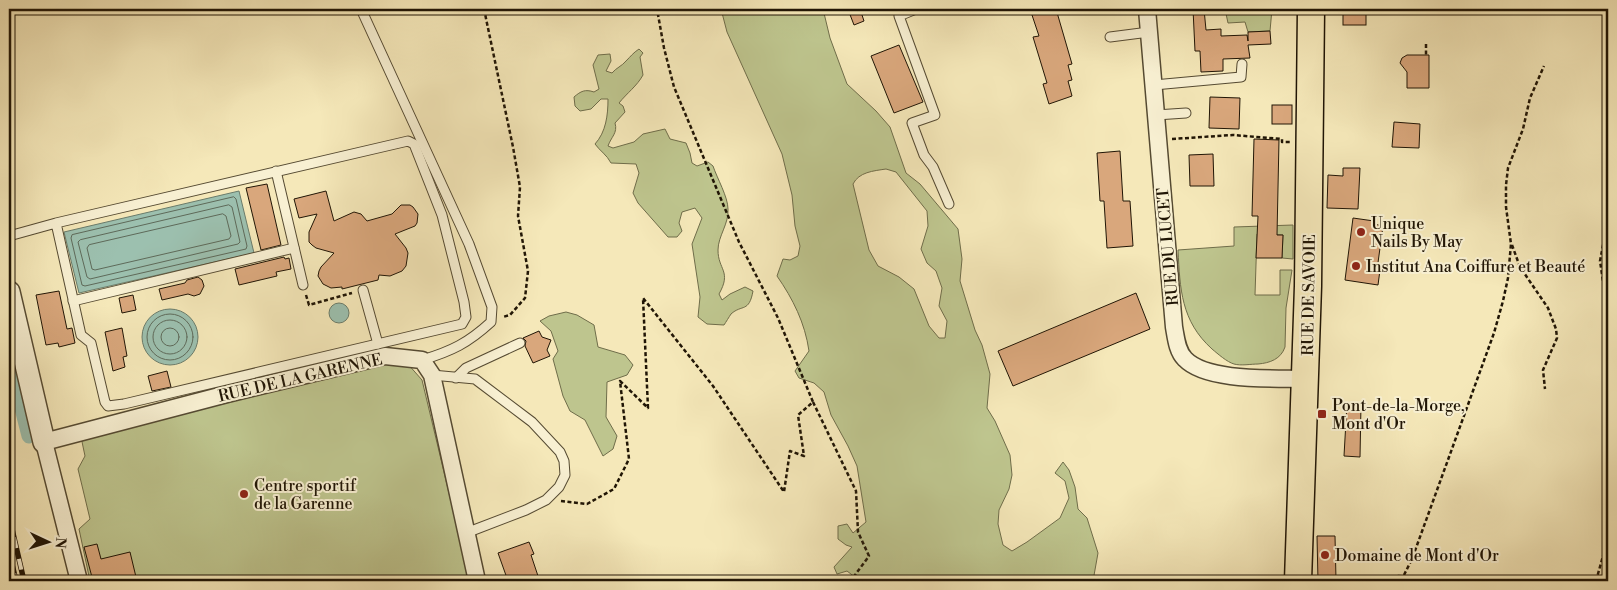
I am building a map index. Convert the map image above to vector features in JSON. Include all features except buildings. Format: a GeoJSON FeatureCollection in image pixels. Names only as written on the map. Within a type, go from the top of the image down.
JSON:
{"type":"FeatureCollection","features":[{"type":"Feature","properties":{"kind":"main road","name":"RUE DE SAVOIE"},"geometry":{"type":"LineString","coordinates":[[1298,581],[1310,210],[1311,9]]}},
{"type":"Feature","properties":{"kind":"street","name":"RUE DU LUCET"},"geometry":{"type":"LineString","coordinates":[[1148,9],[1177,346],[1184,359],[1194,366],[1224,375],[1306,379]]}},
{"type":"Feature","properties":{"kind":"street"},"geometry":{"type":"LineString","coordinates":[[9,292],[78,581]]}},
{"type":"Feature","properties":{"kind":"street","name":"RUE DE LA GARENNE"},"geometry":{"type":"LineString","coordinates":[[44,442],[227,394],[385,356],[422,360]]}},
{"type":"Feature","properties":{"kind":"street"},"geometry":{"type":"LineString","coordinates":[[422,360],[432,375],[477,581]]}},
{"type":"Feature","properties":{"kind":"lane"},"geometry":{"type":"LineString","coordinates":[[361,9],[469,244],[492,307],[491,322],[475,337],[451,351],[422,360]]}},
{"type":"Feature","properties":{"kind":"lane"},"geometry":{"type":"LineString","coordinates":[[916,9],[899,16],[935,115],[912,123],[924,155],[933,167],[948,204]]}},
{"type":"Feature","properties":{"kind":"lane"},"geometry":{"type":"LineString","coordinates":[[1110,37],[1150,32]]}},
{"type":"Feature","properties":{"kind":"lane"},"geometry":{"type":"LineString","coordinates":[[1154,85],[1241,77],[1242,64]]}},
{"type":"Feature","properties":{"kind":"lane"},"geometry":{"type":"LineString","coordinates":[[1156,115],[1186,113]]}},
{"type":"Feature","properties":{"kind":"lane"},"geometry":{"type":"LineString","coordinates":[[9,236],[56,223],[408,141],[414,144],[442,216],[464,302],[466,317],[462,324],[124,404],[108,406],[105,402],[91,343],[81,335],[56,223]]}},
{"type":"Feature","properties":{"kind":"lane"},"geometry":{"type":"LineString","coordinates":[[276,171],[303,285]]}},
{"type":"Feature","properties":{"kind":"lane"},"geometry":{"type":"LineString","coordinates":[[73,301],[294,248]]}},
{"type":"Feature","properties":{"kind":"lane"},"geometry":{"type":"LineString","coordinates":[[363,290],[378,344]]}},
{"type":"Feature","properties":{"kind":"lane"},"geometry":{"type":"LineString","coordinates":[[456,378],[466,368],[520,343]]}},
{"type":"Feature","properties":{"kind":"lane"},"geometry":{"type":"LineString","coordinates":[[432,375],[475,378],[532,422],[560,452],[564,461],[566,474],[559,488],[546,500],[466,534]]}},
{"type":"Feature","properties":{"kind":"path"},"geometry":{"type":"LineString","coordinates":[[484,9],[520,187],[518,216],[528,271],[525,298],[510,315],[491,320]]}},
{"type":"Feature","properties":{"kind":"path"},"geometry":{"type":"LineString","coordinates":[[657,9],[674,87],[739,242],[778,318],[813,402],[856,491],[858,532],[869,556],[855,574],[857,581]]}},
{"type":"Feature","properties":{"kind":"path"},"geometry":{"type":"LineString","coordinates":[[1426,44],[1426,55]]}},
{"type":"Feature","properties":{"kind":"path"},"geometry":{"type":"LineString","coordinates":[[1404,575],[1412,559],[1494,333],[1508,278],[1511,244],[1506,207],[1508,168],[1523,128],[1530,98],[1544,66]]}},
{"type":"Feature","properties":{"kind":"path"},"geometry":{"type":"LineString","coordinates":[[1608,89],[1608,108]]}},
{"type":"Feature","properties":{"kind":"path"},"geometry":{"type":"LineString","coordinates":[[1158,140],[1233,135],[1282,139],[1282,142],[1300,142]]}},
{"type":"Feature","properties":{"kind":"path"},"geometry":{"type":"LineString","coordinates":[[1608,219],[1600,261],[1608,315]]}},
{"type":"Feature","properties":{"kind":"path"},"geometry":{"type":"LineString","coordinates":[[1511,244],[1520,267],[1548,308],[1556,329],[1557,338],[1543,370],[1545,390]]}},
{"type":"Feature","properties":{"kind":"path"},"geometry":{"type":"LineString","coordinates":[[303,285],[309,305],[363,290]]}},
{"type":"Feature","properties":{"kind":"path"},"geometry":{"type":"LineString","coordinates":[[546,500],[587,504],[614,489],[629,460],[620,381],[648,408],[643,298],[713,386],[784,492],[790,451],[804,456],[798,415],[813,402]]}},
{"type":"Feature","properties":{"kind":"path"},"geometry":{"type":"LineString","coordinates":[[1596,581],[1608,538]]}},
{"type":"Feature","properties":{"kind":"path"},"geometry":{"type":"LineString","coordinates":[[1386,581],[1390,578],[1404,575],[1414,581]]}},
{"type":"Feature","properties":{"kind":"green space"},"geometry":{"type":"Polygon","coordinates":[[[721,9],[823,9],[830,38],[847,84],[890,127],[906,173],[920,184],[958,229],[962,259],[960,281],[990,374],[987,408],[1010,455],[1012,475],[1009,489],[999,510],[998,524],[1003,545],[1012,551],[1060,518],[1069,498],[1065,481],[1055,473],[1063,462],[1069,470],[1075,487],[1078,509],[1087,518],[1098,553],[1093,581],[887,581],[885,579],[882,581],[860,581],[847,571],[837,574],[834,567],[852,547],[838,539],[838,526],[847,524],[853,533],[866,522],[857,466],[831,415],[824,392],[814,383],[799,378],[795,371],[809,351],[805,331],[798,312],[777,276],[783,259],[790,260],[798,256],[800,246],[795,226],[792,195],[782,154],[727,32],[721,9]],[[886,169],[871,171],[859,177],[853,184],[869,250],[878,266],[899,277],[914,289],[929,326],[939,338],[945,338],[947,321],[939,306],[942,288],[936,271],[927,263],[921,249],[928,226],[927,211],[896,172],[886,169]]]}},
{"type":"Feature","properties":{"kind":"green space"},"geometry":{"type":"Polygon","coordinates":[[[1225,9],[1272,9],[1270,31],[1248,32],[1245,22],[1228,23],[1225,9]]]}},
{"type":"Feature","properties":{"kind":"green space"},"geometry":{"type":"Polygon","coordinates":[[[639,49],[643,53],[640,57],[643,75],[619,103],[623,106],[625,112],[615,123],[615,132],[608,146],[613,148],[634,142],[643,134],[665,129],[670,139],[686,143],[692,163],[697,166],[708,162],[713,166],[728,204],[727,220],[718,245],[724,275],[723,286],[719,294],[722,300],[745,287],[753,291],[747,305],[731,314],[724,325],[707,324],[698,317],[700,297],[692,244],[702,218],[695,208],[682,212],[679,223],[682,231],[677,237],[668,237],[638,203],[633,193],[639,173],[636,164],[611,163],[595,144],[602,134],[606,123],[608,99],[601,99],[591,109],[580,111],[575,106],[574,97],[579,93],[583,91],[594,92],[599,89],[593,65],[598,55],[610,54],[611,61],[606,71],[612,73],[639,49]]]}},
{"type":"Feature","properties":{"kind":"green space"},"geometry":{"type":"Polygon","coordinates":[[[1293,225],[1293,259],[1282,258],[1283,235],[1257,234],[1255,295],[1280,295],[1280,270],[1292,270],[1286,308],[1285,347],[1281,355],[1267,363],[1237,365],[1231,363],[1212,349],[1194,327],[1188,316],[1181,291],[1178,250],[1234,246],[1234,227],[1293,225]]]}},
{"type":"Feature","properties":{"kind":"green space"},"geometry":{"type":"Polygon","coordinates":[[[566,312],[577,315],[594,325],[598,347],[625,355],[633,365],[627,375],[607,382],[606,417],[617,436],[613,449],[603,456],[585,420],[570,411],[563,396],[553,359],[558,351],[551,331],[540,321],[549,316],[566,312]]]}},
{"type":"Feature","properties":{"kind":"green space","name":"Centre sportif de la Garenne"},"geometry":{"type":"Polygon","coordinates":[[[387,359],[407,363],[422,380],[470,581],[90,581],[79,529],[90,519],[78,469],[85,456],[81,437],[387,359]]]}},
{"type":"Feature","properties":{"kind":"water"},"geometry":{"type":"Polygon","coordinates":[[[239,191],[254,253],[79,293],[64,232],[239,191]]]}},
{"type":"Feature","properties":{"kind":"water"},"geometry":{"type":"Polygon","coordinates":[[[339,303],[346,306],[349,313],[346,320],[339,323],[332,320],[329,313],[332,306],[339,303]]]}},
{"type":"Feature","properties":{"kind":"water"},"geometry":{"type":"Polygon","coordinates":[[[170,309],[181,311],[190,317],[196,326],[198,337],[196,348],[190,357],[181,363],[170,365],[159,363],[150,357],[144,348],[142,337],[144,326],[150,317],[159,311],[170,309]]]}},
{"type":"Feature","properties":{"kind":"waterway"},"geometry":{"type":"LineString","coordinates":[[9,358],[29,436]]}},
{"type":"Feature","properties":{"kind":"railway"},"geometry":{"type":"LineString","coordinates":[[9,516],[24,581]]}},
{"type":"Feature","properties":{"kind":"railway"},"geometry":{"type":"LineString","coordinates":[[9,552],[16,581]]}},
{"type":"Feature","properties":{"kind":"place","name":"Unique Nails By May"},"geometry":{"type":"Point","coordinates":[1361,232]}},
{"type":"Feature","properties":{"kind":"place","name":"Institut Ana Coiffure et Beauté"},"geometry":{"type":"Point","coordinates":[1356,266]}},
{"type":"Feature","properties":{"kind":"place","name":"Pont-de-la-Morge, Mont d'Or"},"geometry":{"type":"Point","coordinates":[1322,414]}},
{"type":"Feature","properties":{"kind":"place","name":"Centre sportif de la Garenne"},"geometry":{"type":"Point","coordinates":[244,494]}},
{"type":"Feature","properties":{"kind":"place","name":"Domaine de Mont d'Or"},"geometry":{"type":"Point","coordinates":[1325,555]}}]}
